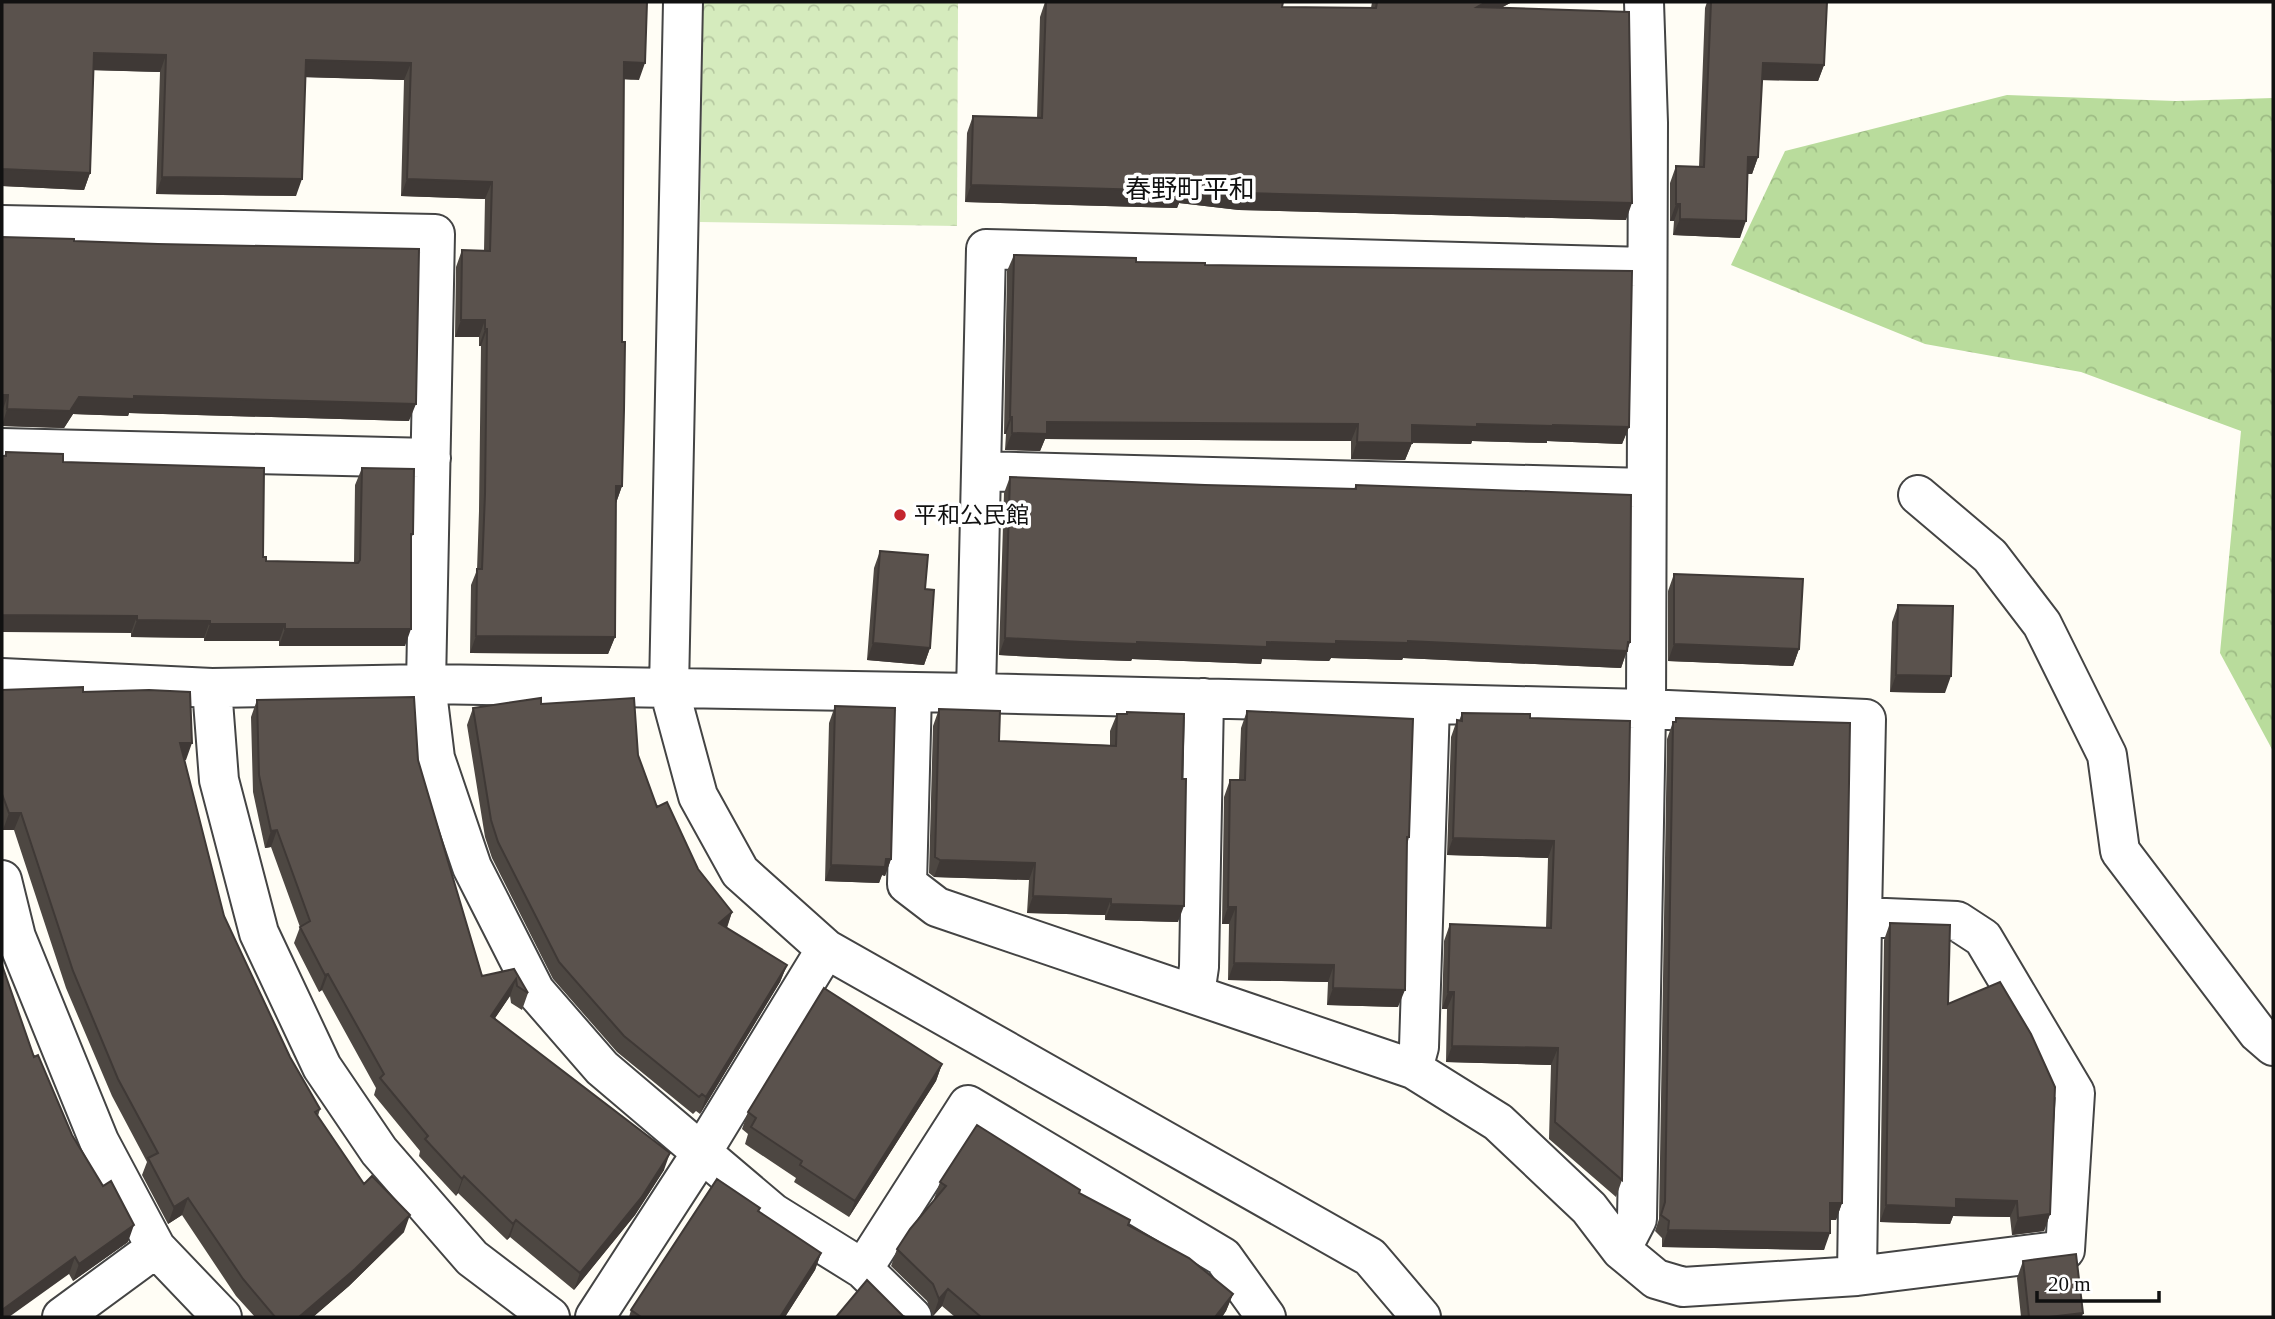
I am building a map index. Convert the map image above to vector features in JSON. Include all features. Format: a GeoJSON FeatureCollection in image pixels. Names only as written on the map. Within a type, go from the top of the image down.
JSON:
{"type":"FeatureCollection","features":[{"type":"Feature","properties":{"kind":"street"},"geometry":{"type":"LineString","coordinates":[[683,2],[669,689],[698,796],[740,872],[826,949],[1370,1257],[1420,1317]]}},
{"type":"Feature","properties":{"kind":"street"},"geometry":{"type":"LineString","coordinates":[[1621,1250],[1637,1219],[1646,709],[1648,123],[1644,2]]}},
{"type":"Feature","properties":{"kind":"street"},"geometry":{"type":"LineString","coordinates":[[2,225],[435,234],[426,684],[435,758],[472,867],[535,991],[602,1068],[773,1213],[863,1269],[912,1317]]}},
{"type":"Feature","properties":{"kind":"street"},"geometry":{"type":"LineString","coordinates":[[976,693],[986,249],[1646,267]]}},
{"type":"Feature","properties":{"kind":"street"},"geometry":{"type":"LineString","coordinates":[[2,448],[431,458]]}},
{"type":"Feature","properties":{"kind":"street"},"geometry":{"type":"LineString","coordinates":[[981,471],[1646,488]]}},
{"type":"Feature","properties":{"kind":"street"},"geometry":{"type":"LineString","coordinates":[[1918,495],[1990,556],[2042,624],[2107,755],[2120,851],[2258,1033],[2273,1046]]}},
{"type":"Feature","properties":{"kind":"street"},"geometry":{"type":"LineString","coordinates":[[2,678],[212,688],[426,684],[1204,698],[1646,709],[1866,719],[1857,1276]]}},
{"type":"Feature","properties":{"kind":"street"},"geometry":{"type":"LineString","coordinates":[[212,688],[219,780],[259,933],[321,1067],[379,1151],[472,1258],[550,1317]]}},
{"type":"Feature","properties":{"kind":"street"},"geometry":{"type":"LineString","coordinates":[[912,692],[907,884],[937,907],[1413,1069],[1498,1122],[1589,1208],[1621,1250],[1656,1279],[1683,1287],[1857,1276],[2065,1250],[2075,1093],[1983,938],[1957,921],[1862,917]]}},
{"type":"Feature","properties":{"kind":"street"},"geometry":{"type":"LineString","coordinates":[[1195,995],[1199,967],[1204,698]]}},
{"type":"Feature","properties":{"kind":"street"},"geometry":{"type":"LineString","coordinates":[[1413,1069],[1419,1047],[1430,704]]}},
{"type":"Feature","properties":{"kind":"street"},"geometry":{"type":"LineString","coordinates":[[2,880],[16,937],[99,1141],[156,1248],[222,1317]]}},
{"type":"Feature","properties":{"kind":"street"},"geometry":{"type":"LineString","coordinates":[[595,1317],[702,1152],[826,949]]}},
{"type":"Feature","properties":{"kind":"street"},"geometry":{"type":"LineString","coordinates":[[863,1269],[968,1105],[1223,1257],[1266,1317]]}},
{"type":"Feature","properties":{"kind":"street"},"geometry":{"type":"LineString","coordinates":[[62,1317],[156,1248]]}},
{"type":"Feature","properties":{"kind":"green space"},"geometry":{"type":"Polygon","coordinates":[[[703,2],[958,2],[957,226],[700,222],[703,2]]]}},
{"type":"Feature","properties":{"kind":"green space"},"geometry":{"type":"Polygon","coordinates":[[[2007,95],[2176,101],[2273,98],[2273,751],[2220,653],[2241,431],[2081,372],[1925,344],[1731,265],[1785,151],[2007,95]]]}},
{"type":"Feature","properties":{"kind":"building"},"geometry":{"type":"Polygon","coordinates":[[[2,2],[647,2],[645,63],[624,62],[624,410],[622,486],[616,486],[615,637],[476,636],[477,569],[482,569],[485,494],[487,329],[485,320],[461,320],[462,250],[490,251],[492,182],[407,179],[411,63],[306,60],[302,179],[162,177],[166,55],[94,53],[90,173],[2,169],[2,2]]]}},
{"type":"Feature","properties":{"kind":"building"},"geometry":{"type":"Polygon","coordinates":[[[1046,2],[1283,2],[1282,7],[1376,8],[1377,2],[1486,2],[1477,7],[1629,12],[1632,203],[1245,193],[1183,186],[1183,191],[971,185],[973,116],[1042,118],[1046,2]]]}},
{"type":"Feature","properties":{"kind":"building"},"geometry":{"type":"Polygon","coordinates":[[[1711,2],[1827,2],[1824,65],[1763,63],[1758,157],[1748,157],[1746,221],[1680,219],[1680,204],[1676,204],[1676,166],[1704,167],[1711,2]]]}},
{"type":"Feature","properties":{"kind":"building"},"geometry":{"type":"Polygon","coordinates":[[[2,237],[158,244],[419,249],[416,404],[134,396],[134,399],[79,397],[70,411],[7,409],[8,395],[2,395],[2,237]]]}},
{"type":"Feature","properties":{"kind":"building"},"geometry":{"type":"Polygon","coordinates":[[[1014,255],[1136,258],[1136,262],[1205,265],[1632,271],[1629,427],[1412,425],[1412,443],[1357,442],[1358,424],[1047,422],[1047,434],[1012,433],[1010,417],[1014,255]]]}},
{"type":"Feature","properties":{"kind":"building"},"geometry":{"type":"Polygon","coordinates":[[[6,452],[63,454],[63,462],[264,468],[263,557],[266,557],[266,561],[358,563],[362,468],[414,469],[411,629],[285,629],[285,624],[210,624],[210,621],[137,620],[137,616],[2,615],[2,456],[6,456],[6,452]]]}},
{"type":"Feature","properties":{"kind":"building"},"geometry":{"type":"Polygon","coordinates":[[[1010,477],[1205,485],[1356,489],[1356,485],[1631,495],[1630,642],[1627,651],[1408,641],[1336,641],[1336,644],[1267,642],[1267,647],[1005,638],[1010,477]]]}},
{"type":"Feature","properties":{"kind":"building"},"geometry":{"type":"Polygon","coordinates":[[[880,551],[928,555],[925,589],[934,590],[930,648],[873,643],[880,551]]]}},
{"type":"Feature","properties":{"kind":"building"},"geometry":{"type":"Polygon","coordinates":[[[1674,574],[1803,579],[1799,649],[1674,644],[1674,574]]]}},
{"type":"Feature","properties":{"kind":"building"},"geometry":{"type":"Polygon","coordinates":[[[1898,605],[1953,606],[1951,676],[1896,675],[1898,605]]]}},
{"type":"Feature","properties":{"kind":"building"},"geometry":{"type":"Polygon","coordinates":[[[83,687],[83,692],[190,692],[192,743],[180,743],[224,916],[290,1057],[320,1109],[315,1112],[364,1184],[372,1176],[410,1215],[355,1269],[299,1317],[275,1317],[243,1279],[188,1198],[174,1207],[148,1158],[158,1153],[118,1079],[73,971],[21,813],[9,813],[2,794],[2,690],[83,687]]]}},
{"type":"Feature","properties":{"kind":"building"},"geometry":{"type":"Polygon","coordinates":[[[414,697],[418,760],[482,976],[514,969],[528,993],[517,986],[516,979],[491,1016],[670,1153],[641,1198],[580,1273],[516,1220],[513,1224],[464,1176],[462,1179],[425,1139],[428,1136],[380,1078],[384,1074],[328,974],[325,975],[300,927],[310,921],[277,830],[271,831],[259,775],[257,700],[414,697]]]}},
{"type":"Feature","properties":{"kind":"building"},"geometry":{"type":"Polygon","coordinates":[[[541,698],[541,704],[634,698],[638,755],[657,807],[667,802],[698,869],[732,912],[719,923],[787,965],[706,1097],[702,1094],[699,1097],[624,1036],[559,962],[498,842],[491,820],[473,708],[541,698]]]}},
{"type":"Feature","properties":{"kind":"building"},"geometry":{"type":"Polygon","coordinates":[[[835,706],[895,708],[891,859],[886,859],[885,867],[831,865],[835,706]]]}},
{"type":"Feature","properties":{"kind":"building"},"geometry":{"type":"Polygon","coordinates":[[[939,709],[1000,711],[999,741],[1116,746],[1117,714],[1184,714],[1184,906],[1111,904],[1111,899],[1033,896],[1035,863],[940,860],[935,857],[939,709]]]}},
{"type":"Feature","properties":{"kind":"building"},"geometry":{"type":"Polygon","coordinates":[[[1247,711],[1413,719],[1407,837],[1405,990],[1333,988],[1334,965],[1234,963],[1236,907],[1228,907],[1230,780],[1245,780],[1247,711]]]}},
{"type":"Feature","properties":{"kind":"building"},"geometry":{"type":"Polygon","coordinates":[[[1462,713],[1530,714],[1530,718],[1630,721],[1622,1180],[1555,1122],[1558,1048],[1452,1046],[1454,992],[1448,992],[1450,924],[1551,928],[1554,841],[1453,838],[1457,720],[1462,721],[1462,713]]]}},
{"type":"Feature","properties":{"kind":"building"},"geometry":{"type":"Polygon","coordinates":[[[1676,718],[1850,723],[1842,1203],[1830,1203],[1830,1233],[1668,1230],[1669,1221],[1661,1215],[1665,1202],[1673,722],[1676,722],[1676,718]]]}},
{"type":"Feature","properties":{"kind":"building"},"geometry":{"type":"Polygon","coordinates":[[[1890,923],[1950,925],[1948,1004],[2000,982],[2031,1034],[2055,1087],[2050,1214],[2018,1218],[2017,1201],[1956,1199],[1956,1208],[1886,1205],[1890,923]]]}},
{"type":"Feature","properties":{"kind":"building"},"geometry":{"type":"Polygon","coordinates":[[[2,965],[34,1057],[38,1055],[72,1135],[103,1186],[111,1181],[134,1225],[79,1264],[75,1257],[2,1310],[2,965]]]}},
{"type":"Feature","properties":{"kind":"building"},"geometry":{"type":"Polygon","coordinates":[[[824,988],[942,1064],[855,1201],[800,1165],[802,1161],[751,1127],[756,1118],[748,1112],[824,988]]]}},
{"type":"Feature","properties":{"kind":"building"},"geometry":{"type":"Polygon","coordinates":[[[977,1125],[1080,1190],[1079,1193],[1130,1220],[1128,1225],[1189,1258],[1233,1294],[1215,1317],[981,1317],[948,1289],[939,1299],[933,1284],[897,1249],[946,1186],[940,1182],[977,1125]]]}},
{"type":"Feature","properties":{"kind":"building"},"geometry":{"type":"Polygon","coordinates":[[[717,1179],[760,1208],[758,1211],[821,1253],[780,1317],[641,1317],[631,1310],[717,1179]]]}},
{"type":"Feature","properties":{"kind":"building"},"geometry":{"type":"Polygon","coordinates":[[[2076,1254],[2083,1313],[2029,1317],[2023,1261],[2076,1254]]]}},
{"type":"Feature","properties":{"kind":"building"},"geometry":{"type":"Polygon","coordinates":[[[867,1280],[903,1316],[905,1317],[836,1317],[867,1280]]]}},
{"type":"Feature","properties":{"kind":"place","name":"平和公民館"},"geometry":{"type":"Point","coordinates":[900,515]}},
{"type":"Feature","properties":{"kind":"district","name":"春野町平和"},"geometry":{"type":"Point","coordinates":[1190,189]}}]}
